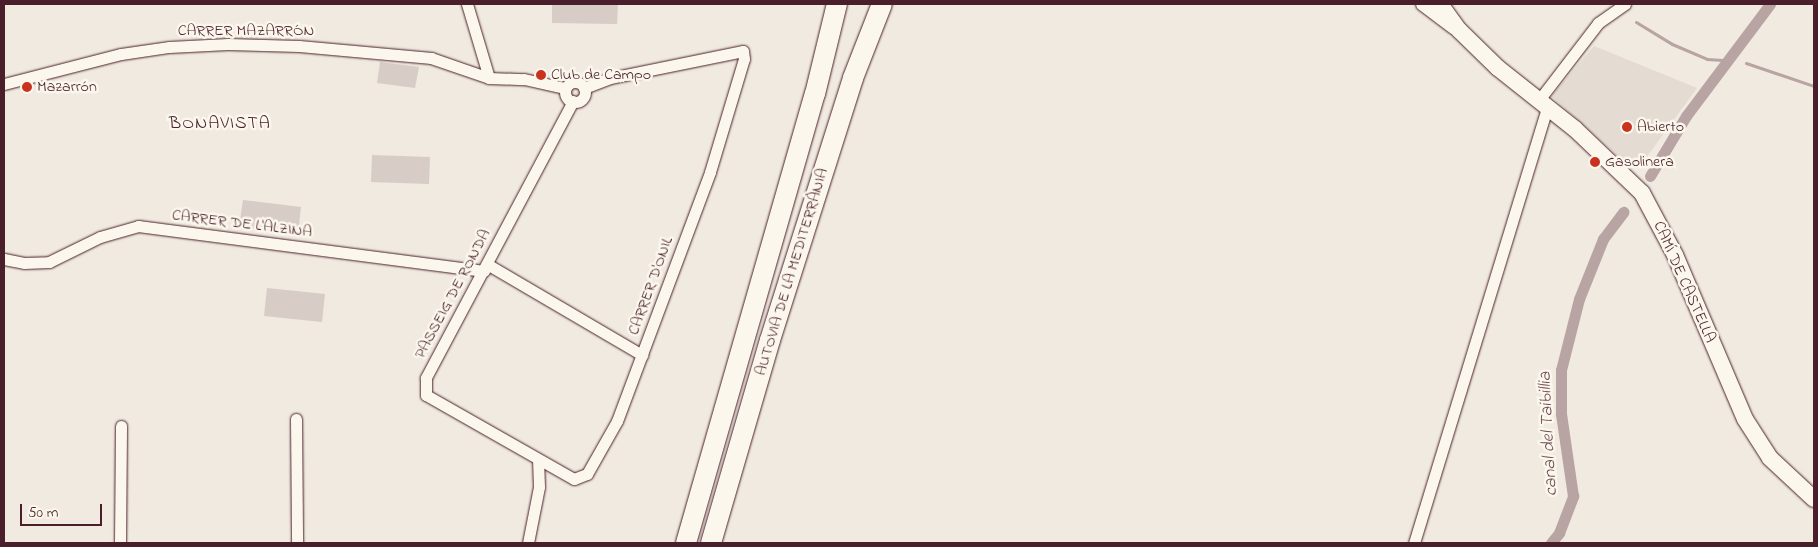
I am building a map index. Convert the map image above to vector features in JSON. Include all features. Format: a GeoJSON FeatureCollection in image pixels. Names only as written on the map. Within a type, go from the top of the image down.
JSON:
{"type":"FeatureCollection","features":[{"type":"Feature","properties":{"kind":"highway","name":"AUTOVIA DE LA MEDITERRÀNIA"},"geometry":{"type":"LineString","coordinates":[[686,543],[815,94],[837,4]]}},
{"type":"Feature","properties":{"kind":"highway"},"geometry":{"type":"LineString","coordinates":[[815,94],[850,4]]}},
{"type":"Feature","properties":{"kind":"highway"},"geometry":{"type":"LineString","coordinates":[[853,78],[871,4]]}},
{"type":"Feature","properties":{"kind":"highway","name":"AUTOVIA DE LA MEDITERRÀNIA"},"geometry":{"type":"LineString","coordinates":[[712,543],[770,340],[853,78],[882,4]]}},
{"type":"Feature","properties":{"kind":"main road","name":"CAMÍ DE CASTELLA"},"geometry":{"type":"LineString","coordinates":[[1440,4],[1466,30],[1515,71],[1525,88],[1607,158],[1642,194],[1675,255],[1745,419],[1770,458],[1814,499]]}},
{"type":"Feature","properties":{"kind":"main road"},"geometry":{"type":"LineString","coordinates":[[1447,4],[1466,30]]}},
{"type":"Feature","properties":{"kind":"main road","name":"CAMÍ DE CASTELLA"},"geometry":{"type":"LineString","coordinates":[[1453,4],[1466,30]]}},
{"type":"Feature","properties":{"kind":"street"},"geometry":{"type":"LineString","coordinates":[[467,4],[489,78],[524,79],[565,88],[576,82],[584,88],[582,98],[573,102],[565,95],[565,88]]}},
{"type":"Feature","properties":{"kind":"street"},"geometry":{"type":"LineString","coordinates":[[1423,4],[1466,30]]}},
{"type":"Feature","properties":{"kind":"street"},"geometry":{"type":"LineString","coordinates":[[1414,543],[1543,103],[1598,23],[1625,4]]}},
{"type":"Feature","properties":{"kind":"street","name":"CARRER MAZARRÓN"},"geometry":{"type":"LineString","coordinates":[[4,84],[121,54],[169,47],[228,44],[299,46],[431,58],[489,78]]}},
{"type":"Feature","properties":{"kind":"street","name":"CARRER D'ONIL"},"geometry":{"type":"LineString","coordinates":[[538,462],[574,479],[587,474],[617,421],[710,172],[744,59],[743,51],[610,78],[584,88]]}},
{"type":"Feature","properties":{"kind":"street","name":"PASSEIG DE RONDA"},"geometry":{"type":"LineString","coordinates":[[538,462],[426,395],[426,378],[573,102]]}},
{"type":"Feature","properties":{"kind":"street","name":"CARRER DE L'ALZINA"},"geometry":{"type":"LineString","coordinates":[[4,259],[24,263],[49,262],[100,237],[138,226],[486,268],[642,355]]}},
{"type":"Feature","properties":{"kind":"street"},"geometry":{"type":"LineString","coordinates":[[296,419],[298,543]]}},
{"type":"Feature","properties":{"kind":"street"},"geometry":{"type":"LineString","coordinates":[[120,543],[121,426]]}},
{"type":"Feature","properties":{"kind":"street"},"geometry":{"type":"LineString","coordinates":[[528,543],[539,487],[538,462]]}},
{"type":"Feature","properties":{"kind":"shaded area"},"geometry":{"type":"Polygon","coordinates":[[[552,4],[618,4],[617,24],[552,23],[552,4]]]}},
{"type":"Feature","properties":{"kind":"shaded area","name":"Abierto"},"geometry":{"type":"Polygon","coordinates":[[[1594,46],[1697,88],[1643,162],[1619,157],[1551,96],[1594,46]]]}},
{"type":"Feature","properties":{"kind":"shaded area"},"geometry":{"type":"Polygon","coordinates":[[[380,62],[419,67],[415,88],[377,83],[380,62]]]}},
{"type":"Feature","properties":{"kind":"shaded area"},"geometry":{"type":"Polygon","coordinates":[[[372,155],[430,157],[429,184],[371,182],[372,155]]]}},
{"type":"Feature","properties":{"kind":"shaded area"},"geometry":{"type":"Polygon","coordinates":[[[243,200],[301,207],[298,234],[239,227],[243,200]]]}},
{"type":"Feature","properties":{"kind":"shaded area"},"geometry":{"type":"Polygon","coordinates":[[[267,288],[325,294],[322,322],[264,316],[267,288]]]}},
{"type":"Feature","properties":{"kind":"waterway","name":"canal del Taibillia"},"geometry":{"type":"LineString","coordinates":[[1650,176],[1686,116],[1770,4]]}},
{"type":"Feature","properties":{"kind":"waterway"},"geometry":{"type":"LineString","coordinates":[[1636,22],[1672,44],[1707,59],[1722,60]]}},
{"type":"Feature","properties":{"kind":"waterway"},"geometry":{"type":"LineString","coordinates":[[1746,63],[1814,86]]}},
{"type":"Feature","properties":{"kind":"waterway","name":"canal del Taibillia"},"geometry":{"type":"LineString","coordinates":[[1551,543],[1559,533],[1573,496],[1561,414],[1561,370],[1579,299],[1603,239],[1623,212]]}},
{"type":"Feature","properties":{"kind":"place","name":"Club de Campo"},"geometry":{"type":"Point","coordinates":[541,75]}},
{"type":"Feature","properties":{"kind":"place","name":"Mazarrón"},"geometry":{"type":"Point","coordinates":[27,87]}},
{"type":"Feature","properties":{"kind":"place","name":"Abierto"},"geometry":{"type":"Point","coordinates":[1627,127]}},
{"type":"Feature","properties":{"kind":"place","name":"Gasolinera"},"geometry":{"type":"Point","coordinates":[1595,162]}},
{"type":"Feature","properties":{"kind":"district","name":"BONAVISTA"},"geometry":{"type":"Point","coordinates":[220,124]}}]}
